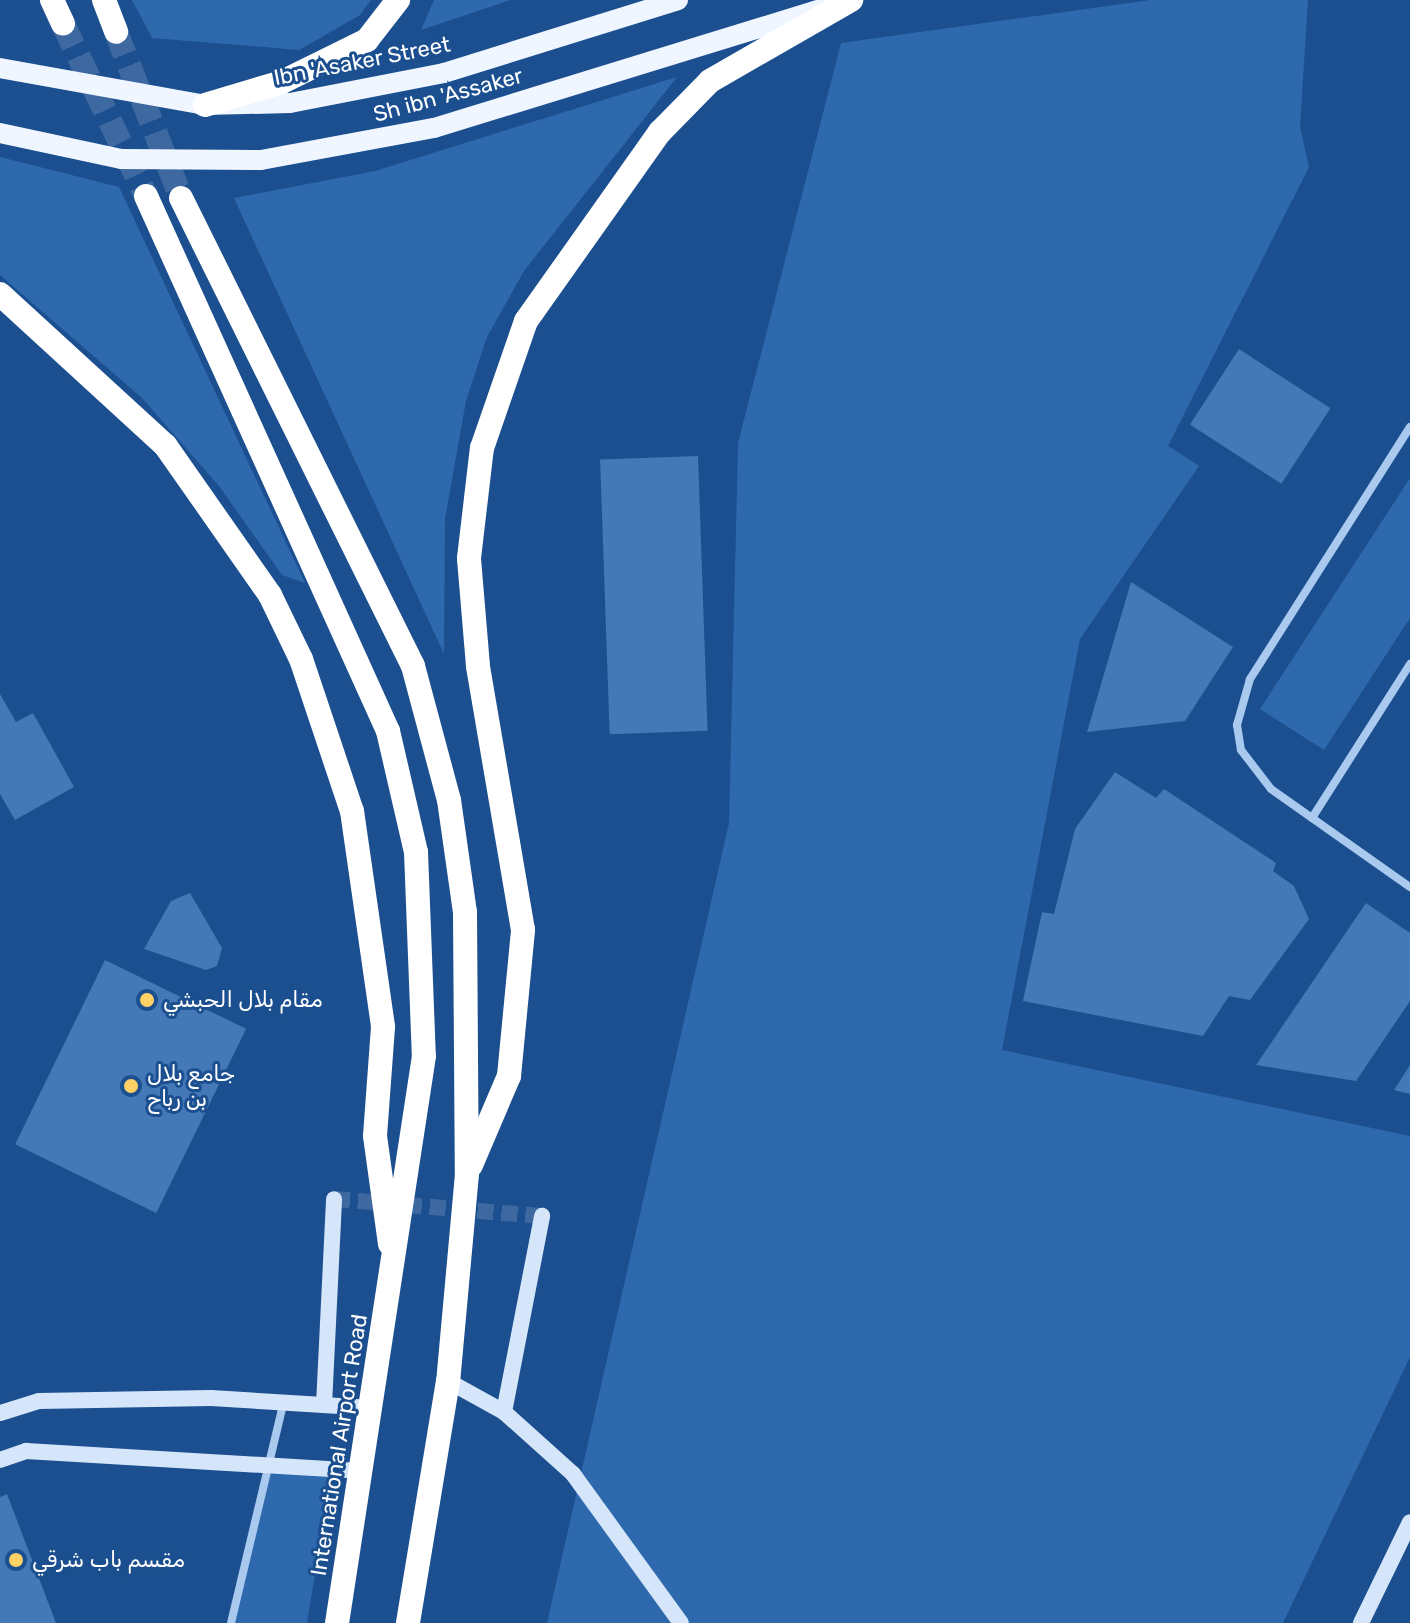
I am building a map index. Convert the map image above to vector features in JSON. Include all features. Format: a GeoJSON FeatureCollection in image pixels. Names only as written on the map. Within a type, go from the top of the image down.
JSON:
{"type":"FeatureCollection","features":[{"type":"Feature","properties":{"kind":"highway"},"geometry":{"type":"LineString","coordinates":[[52,0],[63,24]]}},
{"type":"Feature","properties":{"kind":"highway"},"geometry":{"type":"LineString","coordinates":[[104,0],[116,32]]}},
{"type":"Feature","properties":{"kind":"highway"},"geometry":{"type":"LineString","coordinates":[[205,105],[282,82],[367,40],[398,0]]}},
{"type":"Feature","properties":{"kind":"highway"},"geometry":{"type":"LineString","coordinates":[[467,1174],[509,1076],[523,930],[477,650],[469,558],[482,448],[526,321],[660,132],[710,81],[850,0]]}},
{"type":"Feature","properties":{"kind":"highway","name":"International Airport Road"},"geometry":{"type":"LineString","coordinates":[[146,196],[388,731],[416,852],[424,1056],[394,1275],[368,1408],[337,1623]]}},
{"type":"Feature","properties":{"kind":"highway"},"geometry":{"type":"LineString","coordinates":[[181,198],[413,666],[449,800],[465,912],[467,1174],[448,1381],[408,1623]]}},
{"type":"Feature","properties":{"kind":"highway"},"geometry":{"type":"LineString","coordinates":[[0,294],[165,445],[270,595],[301,659],[352,811],[383,1027],[375,1136],[394,1275]]}},
{"type":"Feature","properties":{"kind":"main road","name":"Ibn 'Asaker Street"},"geometry":{"type":"LineString","coordinates":[[0,68],[205,105],[290,103],[444,73],[678,0]]}},
{"type":"Feature","properties":{"kind":"main road","name":"Sh ibn 'Assaker"},"geometry":{"type":"LineString","coordinates":[[0,133],[121,159],[261,160],[434,128],[850,0]]}},
{"type":"Feature","properties":{"kind":"main road"},"geometry":{"type":"LineString","coordinates":[[324,1405],[334,1199]]}},
{"type":"Feature","properties":{"kind":"main road"},"geometry":{"type":"LineString","coordinates":[[504,1412],[542,1216]]}},
{"type":"Feature","properties":{"kind":"main road"},"geometry":{"type":"LineString","coordinates":[[448,1381],[504,1412],[606,1512],[681,1623]]}},
{"type":"Feature","properties":{"kind":"main road"},"geometry":{"type":"LineString","coordinates":[[0,1413],[39,1401],[368,1408]]}},
{"type":"Feature","properties":{"kind":"main road"},"geometry":{"type":"LineString","coordinates":[[0,1460],[26,1451],[268,1468],[360,1471]]}},
{"type":"Feature","properties":{"kind":"main road"},"geometry":{"type":"LineString","coordinates":[[1361,1623],[1404,1547],[1410,1522]]}},
{"type":"Feature","properties":{"kind":"street"},"geometry":{"type":"LineString","coordinates":[[1410,427],[1240,701],[1241,750],[1253,771],[1312,818],[1410,887]]}},
{"type":"Feature","properties":{"kind":"street"},"geometry":{"type":"LineString","coordinates":[[1312,818],[1410,664]]}},
{"type":"Feature","properties":{"kind":"street"},"geometry":{"type":"LineString","coordinates":[[231,1623],[283,1404]]}},
{"type":"Feature","properties":{"kind":"shaded area"},"geometry":{"type":"Polygon","coordinates":[[[132,0],[371,0],[360,15],[299,50],[152,38],[132,0]]]}},
{"type":"Feature","properties":{"kind":"shaded area"},"geometry":{"type":"Polygon","coordinates":[[[434,0],[511,0],[421,30],[434,0]]]}},
{"type":"Feature","properties":{"kind":"shaded area"},"geometry":{"type":"Polygon","coordinates":[[[1150,0],[1308,0],[1300,127],[1309,167],[1168,446],[1199,466],[1080,639],[1002,1050],[1410,1136],[1410,1357],[1283,1623],[547,1623],[729,823],[738,443],[841,43],[1150,0]]]}},
{"type":"Feature","properties":{"kind":"shaded area"},"geometry":{"type":"Polygon","coordinates":[[[677,77],[524,271],[487,337],[466,401],[445,519],[444,654],[234,198],[375,171],[677,77]]]}},
{"type":"Feature","properties":{"kind":"shaded area"},"geometry":{"type":"Polygon","coordinates":[[[0,157],[119,187],[305,583],[282,575],[219,486],[142,398],[0,275],[0,157]]]}},
{"type":"Feature","properties":{"kind":"shaded area"},"geometry":{"type":"Polygon","coordinates":[[[1410,478],[1410,618],[1324,750],[1260,709],[1410,478]]]}},
{"type":"Feature","properties":{"kind":"shaded area"},"geometry":{"type":"Polygon","coordinates":[[[268,1468],[332,1472],[307,1623],[231,1623],[268,1468]]]}},
{"type":"Feature","properties":{"kind":"building"},"geometry":{"type":"Polygon","coordinates":[[[1239,349],[1330,408],[1281,484],[1190,424],[1239,349]]]}},
{"type":"Feature","properties":{"kind":"building"},"geometry":{"type":"Polygon","coordinates":[[[698,456],[708,731],[610,734],[600,459],[698,456]]]}},
{"type":"Feature","properties":{"kind":"building"},"geometry":{"type":"Polygon","coordinates":[[[1131,582],[1233,647],[1185,721],[1087,732],[1131,582]]]}},
{"type":"Feature","properties":{"kind":"building"},"geometry":{"type":"Polygon","coordinates":[[[0,694],[16,722],[33,713],[74,787],[15,820],[0,794],[0,694]]]}},
{"type":"Feature","properties":{"kind":"building"},"geometry":{"type":"Polygon","coordinates":[[[1115,772],[1156,798],[1164,789],[1276,863],[1273,871],[1294,886],[1309,919],[1250,1000],[1229,996],[1203,1036],[1023,1001],[1042,912],[1054,914],[1075,829],[1115,772]]]}},
{"type":"Feature","properties":{"kind":"building"},"geometry":{"type":"Polygon","coordinates":[[[190,893],[222,948],[217,966],[206,970],[144,949],[171,901],[190,893]]]}},
{"type":"Feature","properties":{"kind":"building"},"geometry":{"type":"Polygon","coordinates":[[[1366,903],[1410,933],[1410,1001],[1356,1081],[1256,1065],[1366,903]]]}},
{"type":"Feature","properties":{"kind":"building","name":"جامع بلال بن رباح"},"geometry":{"type":"Polygon","coordinates":[[[105,960],[246,1029],[156,1213],[15,1144],[105,960]]]}},
{"type":"Feature","properties":{"kind":"building"},"geometry":{"type":"Polygon","coordinates":[[[1410,1065],[1410,1094],[1394,1090],[1410,1065]]]}},
{"type":"Feature","properties":{"kind":"building","name":"مقسم باب شرقي"},"geometry":{"type":"Polygon","coordinates":[[[7,1494],[56,1623],[0,1623],[0,1497],[7,1494]]]}},
{"type":"Feature","properties":{"kind":"tunnel"},"geometry":{"type":"LineString","coordinates":[[63,24],[146,196]]}},
{"type":"Feature","properties":{"kind":"tunnel"},"geometry":{"type":"LineString","coordinates":[[116,32],[181,198]]}},
{"type":"Feature","properties":{"kind":"tunnel"},"geometry":{"type":"LineString","coordinates":[[334,1199],[542,1216]]}},
{"type":"Feature","properties":{"kind":"place","name":"مقام بلال الحبشي"},"geometry":{"type":"Point","coordinates":[147,1000]}},
{"type":"Feature","properties":{"kind":"place","name":"جامع بلال بن رباح"},"geometry":{"type":"Point","coordinates":[131,1086]}},
{"type":"Feature","properties":{"kind":"place","name":"مقسم باب شرقي"},"geometry":{"type":"Point","coordinates":[16,1560]}}]}
